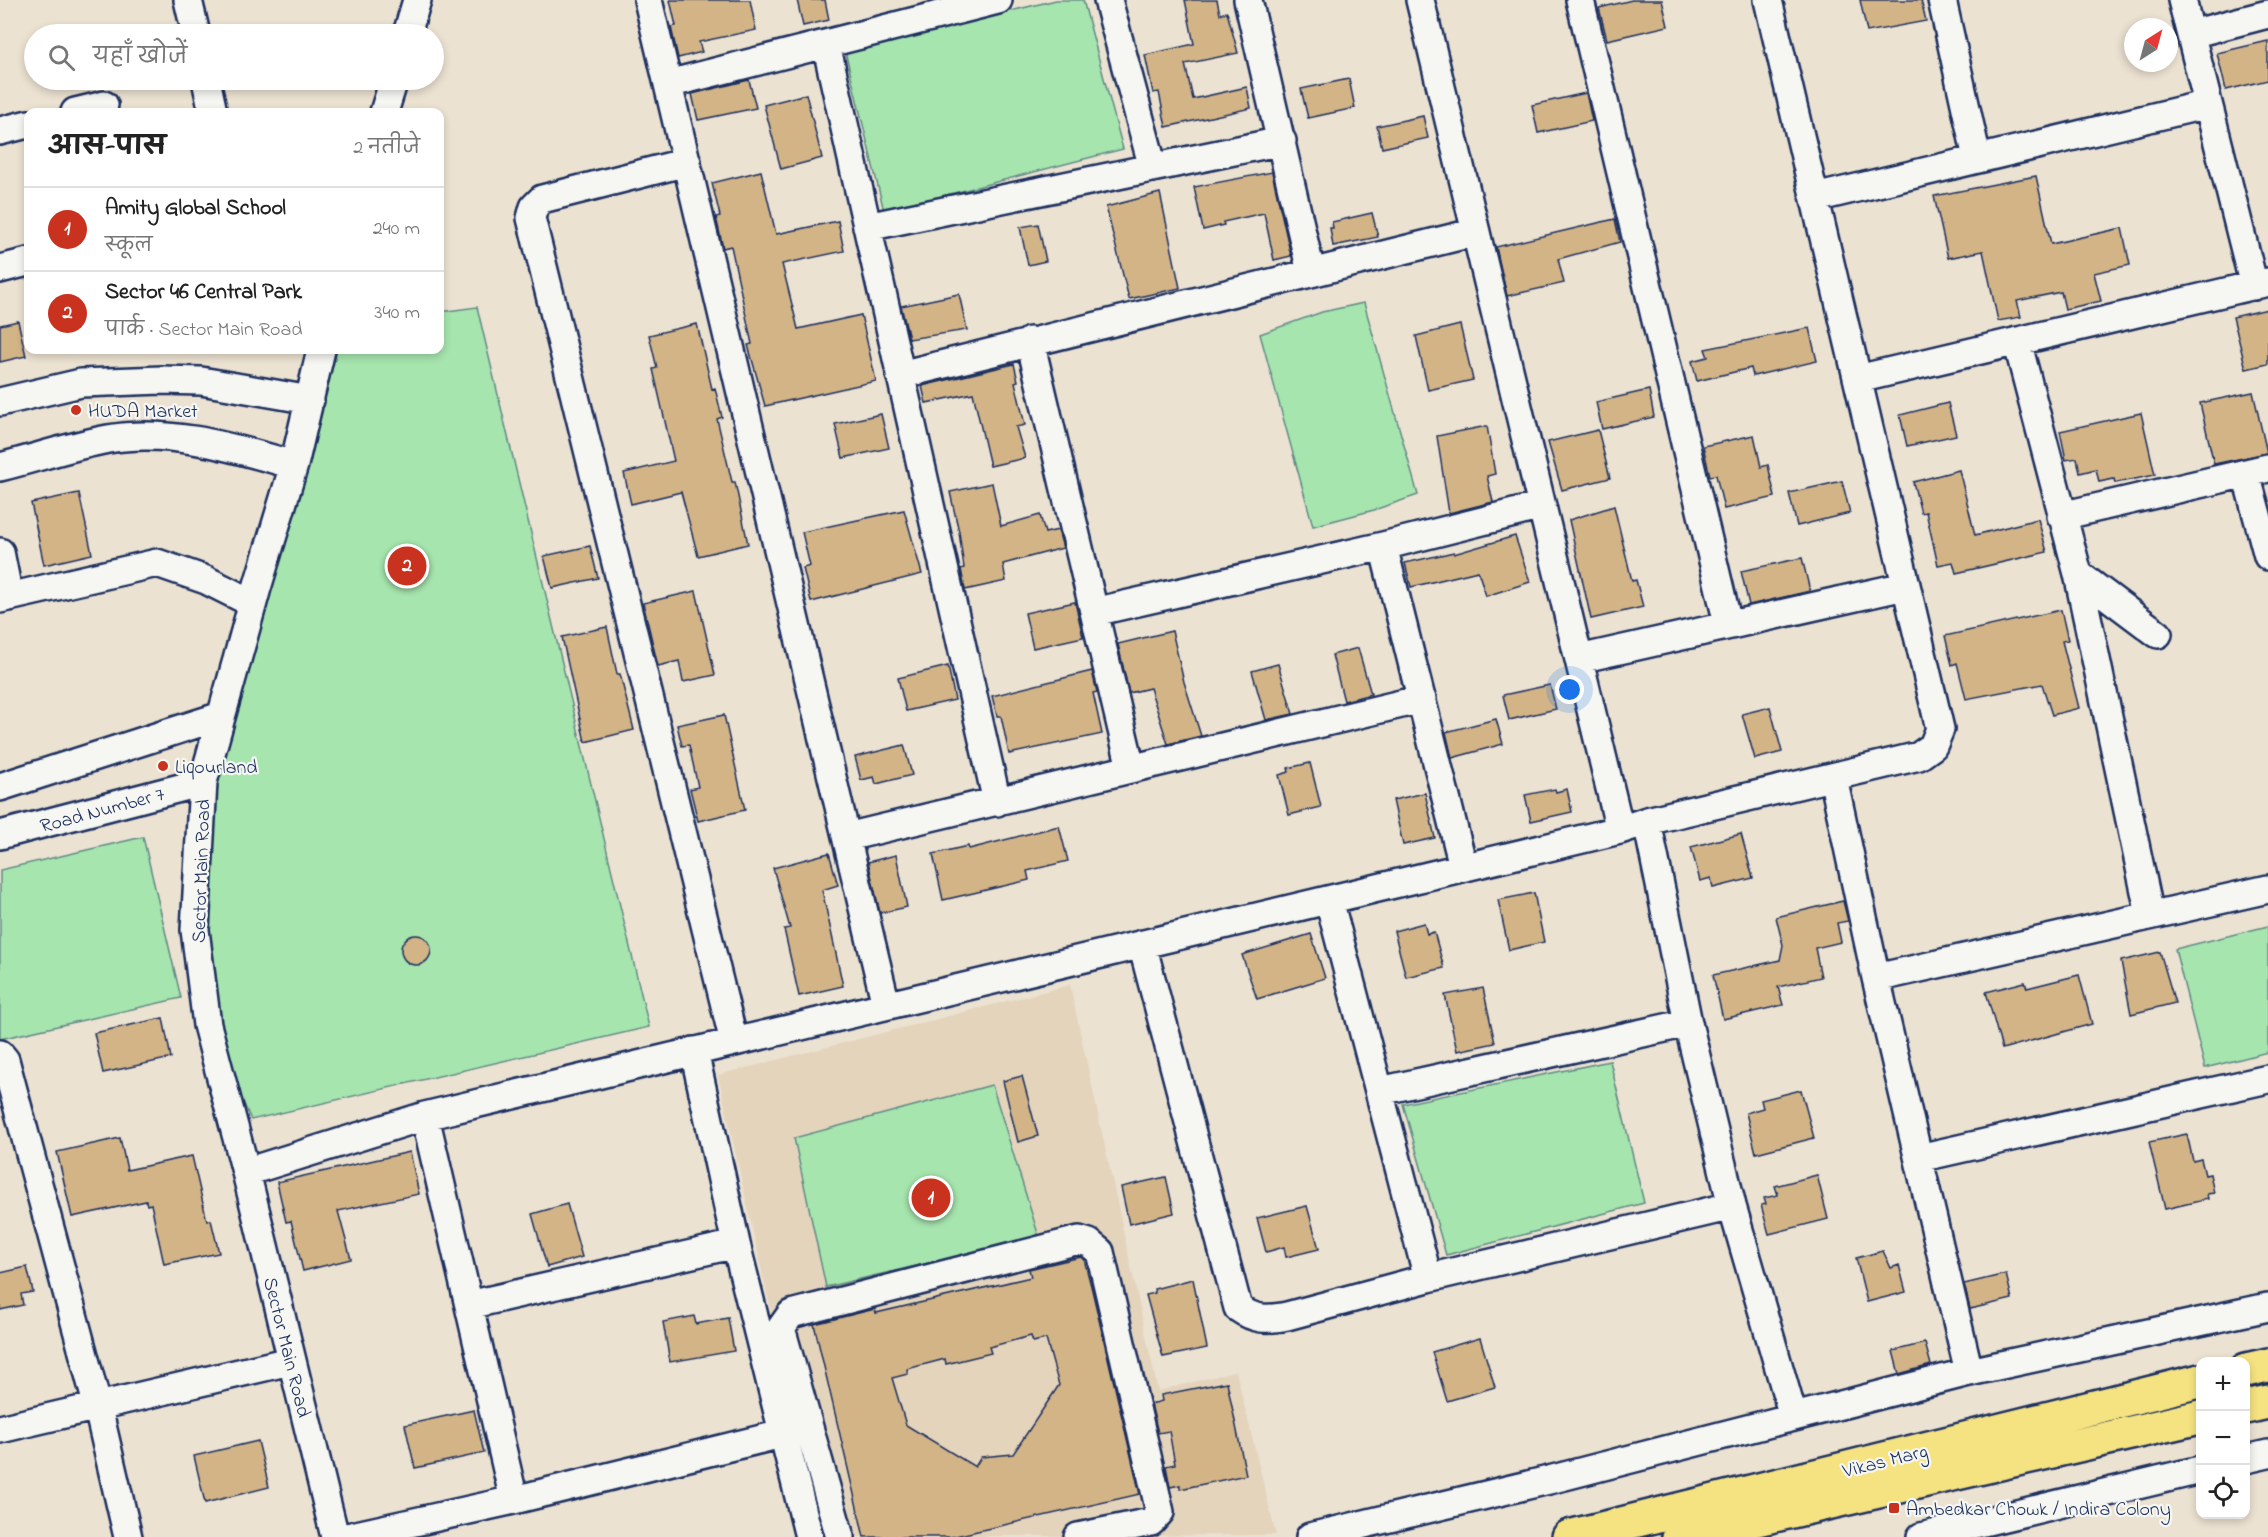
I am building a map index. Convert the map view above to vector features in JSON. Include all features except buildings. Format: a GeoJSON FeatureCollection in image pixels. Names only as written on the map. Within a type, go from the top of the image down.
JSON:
{"type":"FeatureCollection","features":[{"type":"Feature","properties":{"kind":"main road"},"geometry":{"type":"LineString","coordinates":[[2250,1369],[2268,1365]]}},
{"type":"Feature","properties":{"kind":"main road","name":"Vikas Marg"},"geometry":{"type":"LineString","coordinates":[[1679,1531],[2196,1382]]}},
{"type":"Feature","properties":{"kind":"main road"},"geometry":{"type":"LineString","coordinates":[[2250,1406],[2268,1402]]}},
{"type":"Feature","properties":{"kind":"main road","name":"Vikas Marg"},"geometry":{"type":"LineString","coordinates":[[1569,1537],[1679,1531],[2196,1419]]}},
{"type":"Feature","properties":{"kind":"street"},"geometry":{"type":"LineString","coordinates":[[188,0],[194,24]]}},
{"type":"Feature","properties":{"kind":"street"},"geometry":{"type":"LineString","coordinates":[[410,24],[417,0]]}},
{"type":"Feature","properties":{"kind":"street"},"geometry":{"type":"LineString","coordinates":[[648,0],[886,1005]]}},
{"type":"Feature","properties":{"kind":"street"},"geometry":{"type":"LineString","coordinates":[[668,84],[998,0]]}},
{"type":"Feature","properties":{"kind":"street"},"geometry":{"type":"LineString","coordinates":[[1108,0],[1153,168]]}},
{"type":"Feature","properties":{"kind":"street"},"geometry":{"type":"LineString","coordinates":[[1248,0],[1311,272]]}},
{"type":"Feature","properties":{"kind":"street"},"geometry":{"type":"LineString","coordinates":[[1420,0],[1620,831]]}},
{"type":"Feature","properties":{"kind":"street"},"geometry":{"type":"LineString","coordinates":[[1580,0],[1728,624]]}},
{"type":"Feature","properties":{"kind":"street"},"geometry":{"type":"LineString","coordinates":[[246,1172],[425,1116],[1463,866],[1620,831],[1647,821],[1919,756],[1933,746],[1940,729],[1768,0]]}},
{"type":"Feature","properties":{"kind":"street"},"geometry":{"type":"LineString","coordinates":[[1942,0],[1977,158]]}},
{"type":"Feature","properties":{"kind":"street"},"geometry":{"type":"LineString","coordinates":[[1858,379],[2261,284],[2208,104],[2182,0]]}},
{"type":"Feature","properties":{"kind":"street"},"geometry":{"type":"LineString","coordinates":[[2191,34],[2268,14]]}},
{"type":"Feature","properties":{"kind":"street"},"geometry":{"type":"LineString","coordinates":[[826,44],[997,802]]}},
{"type":"Feature","properties":{"kind":"street"},"geometry":{"type":"LineString","coordinates":[[208,90],[212,108]]}},
{"type":"Feature","properties":{"kind":"street"},"geometry":{"type":"LineString","coordinates":[[385,108],[390,90]]}},
{"type":"Feature","properties":{"kind":"street"},"geometry":{"type":"LineString","coordinates":[[1815,198],[2208,104]]}},
{"type":"Feature","properties":{"kind":"street"},"geometry":{"type":"LineString","coordinates":[[92,108],[104,105]]}},
{"type":"Feature","properties":{"kind":"street"},"geometry":{"type":"LineString","coordinates":[[0,131],[24,125]]}},
{"type":"Feature","properties":{"kind":"street"},"geometry":{"type":"LineString","coordinates":[[867,227],[1282,141]]}},
{"type":"Feature","properties":{"kind":"street"},"geometry":{"type":"LineString","coordinates":[[687,162],[542,199],[534,207],[531,218],[734,1042]]}},
{"type":"Feature","properties":{"kind":"street"},"geometry":{"type":"LineString","coordinates":[[900,375],[1476,232]]}},
{"type":"Feature","properties":{"kind":"street"},"geometry":{"type":"LineString","coordinates":[[0,269],[24,263]]}},
{"type":"Feature","properties":{"kind":"street"},"geometry":{"type":"LineString","coordinates":[[1030,341],[1131,768]]}},
{"type":"Feature","properties":{"kind":"street"},"geometry":{"type":"LineString","coordinates":[[2017,341],[2078,574],[2151,915]]}},
{"type":"Feature","properties":{"kind":"street","name":"Sector Main Road"},"geometry":{"type":"LineString","coordinates":[[320,354],[294,465],[252,603],[203,782],[195,930],[207,1024],[246,1172],[290,1362],[335,1537]]}},
{"type":"Feature","properties":{"kind":"street"},"geometry":{"type":"LineString","coordinates":[[0,402],[81,383],[162,380],[201,381],[310,400]]}},
{"type":"Feature","properties":{"kind":"street"},"geometry":{"type":"LineString","coordinates":[[0,467],[109,439],[154,436],[218,443],[294,465]]}},
{"type":"Feature","properties":{"kind":"street"},"geometry":{"type":"LineString","coordinates":[[2061,516],[2257,471],[2268,556]]}},
{"type":"Feature","properties":{"kind":"street"},"geometry":{"type":"LineString","coordinates":[[1094,612],[1383,546],[1542,506]]}},
{"type":"Feature","properties":{"kind":"street"},"geometry":{"type":"LineString","coordinates":[[1383,546],[1463,866]]}},
{"type":"Feature","properties":{"kind":"street"},"geometry":{"type":"LineString","coordinates":[[0,552],[5,598],[157,562],[206,580],[252,603]]}},
{"type":"Feature","properties":{"kind":"street"},"geometry":{"type":"LineString","coordinates":[[2078,574],[2158,634]]}},
{"type":"Feature","properties":{"kind":"street"},"geometry":{"type":"LineString","coordinates":[[1579,659],[1905,586]]}},
{"type":"Feature","properties":{"kind":"street"},"geometry":{"type":"LineString","coordinates":[[847,837],[1422,699]]}},
{"type":"Feature","properties":{"kind":"street"},"geometry":{"type":"LineString","coordinates":[[0,786],[221,716]]}},
{"type":"Feature","properties":{"kind":"street"},"geometry":{"type":"LineString","coordinates":[[1833,777],[1876,978],[1969,1372]]}},
{"type":"Feature","properties":{"kind":"street","name":"Road Number 7"},"geometry":{"type":"LineString","coordinates":[[0,835],[203,782]]}},
{"type":"Feature","properties":{"kind":"street"},"geometry":{"type":"LineString","coordinates":[[1647,821],[1688,1023],[1732,1206],[1793,1416]]}},
{"type":"Feature","properties":{"kind":"street"},"geometry":{"type":"LineString","coordinates":[[1876,978],[2268,890]]}},
{"type":"Feature","properties":{"kind":"street"},"geometry":{"type":"LineString","coordinates":[[1329,900],[1428,1278]]}},
{"type":"Feature","properties":{"kind":"street"},"geometry":{"type":"LineString","coordinates":[[1142,944],[1238,1308],[1250,1317],[1267,1320],[1428,1278],[1732,1206]]}},
{"type":"Feature","properties":{"kind":"street"},"geometry":{"type":"LineString","coordinates":[[1380,1091],[1688,1023]]}},
{"type":"Feature","properties":{"kind":"street"},"geometry":{"type":"LineString","coordinates":[[694,1051],[736,1244],[809,1537]]}},
{"type":"Feature","properties":{"kind":"street"},"geometry":{"type":"LineString","coordinates":[[0,1054],[5,1060],[98,1408],[128,1537]]}},
{"type":"Feature","properties":{"kind":"street"},"geometry":{"type":"LineString","coordinates":[[1919,1158],[2268,1079]]}},
{"type":"Feature","properties":{"kind":"street"},"geometry":{"type":"LineString","coordinates":[[425,1116],[514,1500]]}},
{"type":"Feature","properties":{"kind":"street"},"geometry":{"type":"LineString","coordinates":[[840,1537],[781,1328],[785,1320],[791,1314],[1079,1240],[1089,1243],[1100,1252],[1163,1525],[1150,1522],[1078,1537]]}},
{"type":"Feature","properties":{"kind":"street"},"geometry":{"type":"LineString","coordinates":[[469,1305],[736,1244]]}},
{"type":"Feature","properties":{"kind":"street"},"geometry":{"type":"LineString","coordinates":[[1310,1537],[1565,1476],[1969,1372],[2268,1307]]}},
{"type":"Feature","properties":{"kind":"street"},"geometry":{"type":"LineString","coordinates":[[0,1429],[290,1362]]}},
{"type":"Feature","properties":{"kind":"street"},"geometry":{"type":"LineString","coordinates":[[347,1537],[514,1500],[782,1434]]}},
{"type":"Feature","properties":{"kind":"street"},"geometry":{"type":"LineString","coordinates":[[2250,1458],[2268,1454]]}},
{"type":"Feature","properties":{"kind":"street"},"geometry":{"type":"LineString","coordinates":[[1921,1537],[2196,1471]]}},
{"type":"Feature","properties":{"kind":"shaded area"},"geometry":{"type":"Polygon","coordinates":[[[1070,985],[1158,1391],[1236,1371],[1276,1535],[828,1537],[773,1321],[718,1075],[1070,985]]]}},
{"type":"Feature","properties":{"kind":"green space"},"geometry":{"type":"Polygon","coordinates":[[[1056,0],[1083,0],[1123,149],[884,211],[845,51],[1056,0]]]}},
{"type":"Feature","properties":{"kind":"green space"},"geometry":{"type":"Polygon","coordinates":[[[1364,303],[1418,495],[1374,510],[1313,526],[1260,334],[1322,312],[1364,303]]]}},
{"type":"Feature","properties":{"kind":"green space"},"geometry":{"type":"Polygon","coordinates":[[[477,307],[649,1027],[251,1120],[222,1053],[215,968],[202,870],[214,782],[335,354],[444,354],[444,311],[477,307]]]}},
{"type":"Feature","properties":{"kind":"green space"},"geometry":{"type":"Polygon","coordinates":[[[143,837],[181,998],[0,1039],[0,870],[143,837]]]}},
{"type":"Feature","properties":{"kind":"green space"},"geometry":{"type":"Polygon","coordinates":[[[2268,926],[2268,1052],[2205,1068],[2175,949],[2268,926]]]}},
{"type":"Feature","properties":{"kind":"green space"},"geometry":{"type":"Polygon","coordinates":[[[1610,1061],[1644,1203],[1446,1255],[1403,1104],[1610,1061]]]}},
{"type":"Feature","properties":{"kind":"green space"},"geometry":{"type":"Polygon","coordinates":[[[992,1085],[1039,1237],[826,1287],[794,1138],[992,1085]]]}},
{"type":"Feature","properties":{"kind":"place","name":"HUDA Market"},"geometry":{"type":"Point","coordinates":[76,410]}},
{"type":"Feature","properties":{"kind":"place","name":"Sector 46 Central Park"},"geometry":{"type":"Point","coordinates":[407,566]}},
{"type":"Feature","properties":{"kind":"place","name":"Liqourland"},"geometry":{"type":"Point","coordinates":[163,766]}},
{"type":"Feature","properties":{"kind":"place","name":"Amity Global School"},"geometry":{"type":"Point","coordinates":[931,1198]}},
{"type":"Feature","properties":{"kind":"place","name":"Ambedkar Chowk / Indira Colony"},"geometry":{"type":"Point","coordinates":[1894,1508]}}]}
